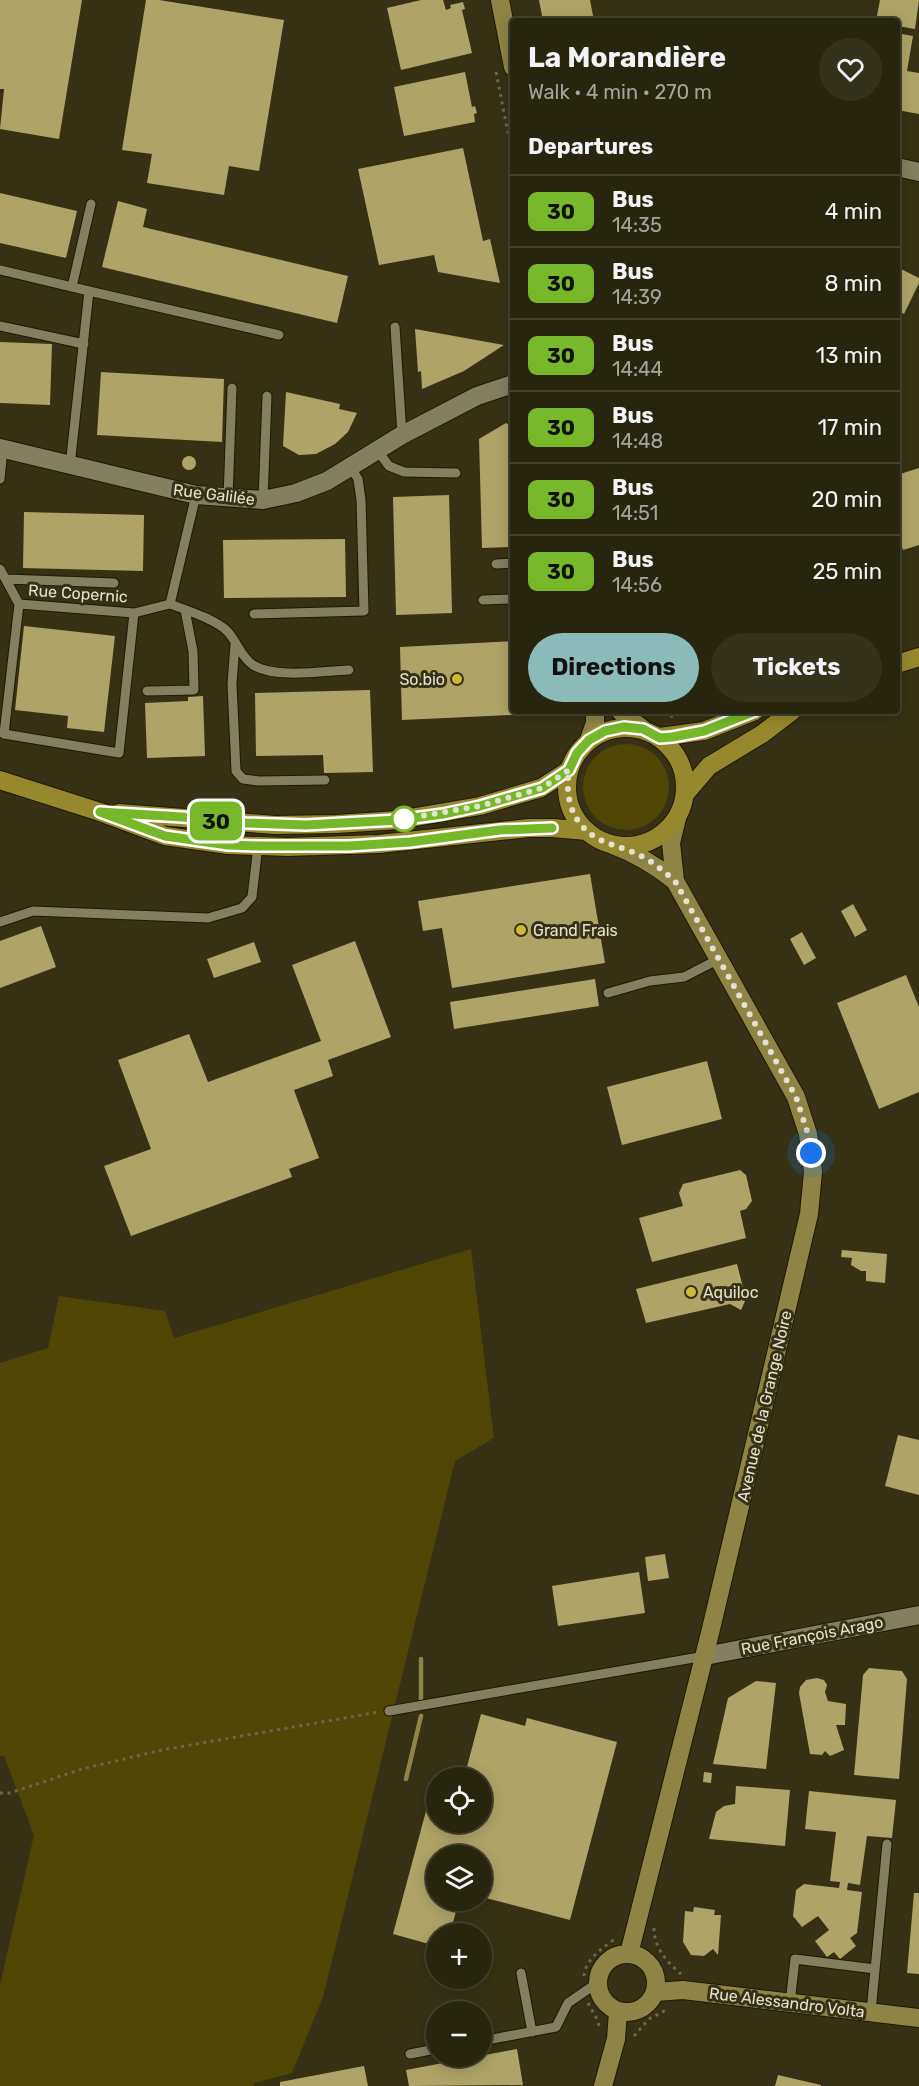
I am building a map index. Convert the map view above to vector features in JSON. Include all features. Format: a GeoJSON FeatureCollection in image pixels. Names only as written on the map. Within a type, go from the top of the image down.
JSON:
{"type":"FeatureCollection","features":[{"type":"Feature","properties":{"kind":"main road"},"geometry":{"type":"LineString","coordinates":[[900,663],[919,657]]}},
{"type":"Feature","properties":{"kind":"main road"},"geometry":{"type":"LineString","coordinates":[[660,738],[704,731],[747,714]]}},
{"type":"Feature","properties":{"kind":"main road"},"geometry":{"type":"LineString","coordinates":[[686,793],[709,766],[762,734],[788,714]]}},
{"type":"Feature","properties":{"kind":"main road"},"geometry":{"type":"LineString","coordinates":[[624,727],[643,729],[672,748],[681,762],[686,793],[683,806],[677,818],[665,832],[649,842],[631,846],[613,844],[586,831],[576,818],[569,803],[567,786],[569,770],[577,753],[589,740],[605,731],[624,727]]}},
{"type":"Feature","properties":{"kind":"main road"},"geometry":{"type":"LineString","coordinates":[[100,812],[275,825],[398,820],[480,806],[542,788],[569,770]]}},
{"type":"Feature","properties":{"kind":"main road"},"geometry":{"type":"LineString","coordinates":[[0,780],[100,812],[165,836],[228,845],[339,846],[410,842],[529,828],[586,831]]}},
{"type":"Feature","properties":{"kind":"street"},"geometry":{"type":"LineString","coordinates":[[500,0],[504,67]]}},
{"type":"Feature","properties":{"kind":"street"},"geometry":{"type":"LineString","coordinates":[[900,168],[919,172]]}},
{"type":"Feature","properties":{"kind":"street","name":"Rue Galilée"},"geometry":{"type":"LineString","coordinates":[[1,448],[195,495],[263,500],[296,493],[327,481],[402,435],[477,396],[510,385]]}},
{"type":"Feature","properties":{"kind":"street"},"geometry":{"type":"LineString","coordinates":[[589,740],[595,723],[595,714]]}},
{"type":"Feature","properties":{"kind":"street"},"geometry":{"type":"LineString","coordinates":[[624,714],[643,729]]}},
{"type":"Feature","properties":{"kind":"street","name":"Avenue de la Grange Noire"},"geometry":{"type":"LineString","coordinates":[[675,881],[671,843],[677,818]]}},
{"type":"Feature","properties":{"kind":"street","name":"Avenue de la Grange Noire"},"geometry":{"type":"LineString","coordinates":[[613,844],[655,864],[675,881],[796,1097],[808,1134],[813,1172],[809,1214],[705,1656],[629,1954]]}},
{"type":"Feature","properties":{"kind":"street","name":"Rue François Arago"},"geometry":{"type":"LineString","coordinates":[[705,1656],[919,1615]]}},
{"type":"Feature","properties":{"kind":"street"},"geometry":{"type":"LineString","coordinates":[[629,1954],[645,1960],[652,1966],[656,1974],[656,1992],[645,2007],[637,2012],[618,2012],[603,2000],[599,1992],[591,1988],[604,1965],[611,1959],[629,1954]]}},
{"type":"Feature","properties":{"kind":"street","name":"Rue Alessandro Volta"},"geometry":{"type":"LineString","coordinates":[[656,1992],[682,1990],[919,2018]]}},
{"type":"Feature","properties":{"kind":"street"},"geometry":{"type":"LineString","coordinates":[[603,2086],[616,2039],[618,2012]]}},
{"type":"Feature","properties":{"kind":"lane"},"geometry":{"type":"LineString","coordinates":[[72,287],[91,204]]}},
{"type":"Feature","properties":{"kind":"lane"},"geometry":{"type":"LineString","coordinates":[[0,270],[279,335]]}},
{"type":"Feature","properties":{"kind":"lane"},"geometry":{"type":"LineString","coordinates":[[70,466],[89,291]]}},
{"type":"Feature","properties":{"kind":"lane"},"geometry":{"type":"LineString","coordinates":[[0,326],[84,344]]}},
{"type":"Feature","properties":{"kind":"lane"},"geometry":{"type":"LineString","coordinates":[[395,327],[402,435]]}},
{"type":"Feature","properties":{"kind":"lane"},"geometry":{"type":"LineString","coordinates":[[228,498],[232,388]]}},
{"type":"Feature","properties":{"kind":"lane"},"geometry":{"type":"LineString","coordinates":[[263,500],[267,396]]}},
{"type":"Feature","properties":{"kind":"lane"},"geometry":{"type":"LineString","coordinates":[[0,479],[1,448]]}},
{"type":"Feature","properties":{"kind":"lane"},"geometry":{"type":"LineString","coordinates":[[377,450],[389,466],[404,472],[456,473]]}},
{"type":"Feature","properties":{"kind":"lane"},"geometry":{"type":"LineString","coordinates":[[254,614],[364,611],[361,500],[358,479],[350,466]]}},
{"type":"Feature","properties":{"kind":"lane"},"geometry":{"type":"LineString","coordinates":[[195,495],[170,604],[185,609],[228,632],[253,665],[278,673],[349,670]]}},
{"type":"Feature","properties":{"kind":"lane"},"geometry":{"type":"LineString","coordinates":[[496,564],[510,563]]}},
{"type":"Feature","properties":{"kind":"lane","name":"Rue Copernic"},"geometry":{"type":"LineString","coordinates":[[0,569],[19,604],[134,613],[170,604]]}},
{"type":"Feature","properties":{"kind":"lane"},"geometry":{"type":"LineString","coordinates":[[6,579],[114,583]]}},
{"type":"Feature","properties":{"kind":"lane"},"geometry":{"type":"LineString","coordinates":[[483,600],[510,599]]}},
{"type":"Feature","properties":{"kind":"lane"},"geometry":{"type":"LineString","coordinates":[[19,604],[4,734],[119,753],[134,613]]}},
{"type":"Feature","properties":{"kind":"lane"},"geometry":{"type":"LineString","coordinates":[[147,691],[194,690],[193,651],[185,609]]}},
{"type":"Feature","properties":{"kind":"lane"},"geometry":{"type":"LineString","coordinates":[[235,644],[232,684],[236,771],[243,778],[259,782],[324,780]]}},
{"type":"Feature","properties":{"kind":"lane"},"geometry":{"type":"LineString","coordinates":[[0,922],[33,910],[208,918],[242,908],[252,897],[258,846]]}},
{"type":"Feature","properties":{"kind":"lane"},"geometry":{"type":"LineString","coordinates":[[608,993],[650,981],[684,977],[719,959]]}},
{"type":"Feature","properties":{"kind":"lane"},"geometry":{"type":"LineString","coordinates":[[389,1711],[705,1656]]}},
{"type":"Feature","properties":{"kind":"lane"},"geometry":{"type":"LineString","coordinates":[[871,2012],[888,1844]]}},
{"type":"Feature","properties":{"kind":"lane"},"geometry":{"type":"LineString","coordinates":[[790,2003],[795,1959],[875,1968]]}},
{"type":"Feature","properties":{"kind":"lane"},"geometry":{"type":"LineString","coordinates":[[520,1973],[532,2032]]}},
{"type":"Feature","properties":{"kind":"lane"},"geometry":{"type":"LineString","coordinates":[[492,2039],[556,2027],[568,2003],[591,1988]]}},
{"type":"Feature","properties":{"kind":"lane"},"geometry":{"type":"LineString","coordinates":[[410,2054],[426,2051]]}},
{"type":"Feature","properties":{"kind":"path"},"geometry":{"type":"LineString","coordinates":[[504,67],[510,128]]}},
{"type":"Feature","properties":{"kind":"path"},"geometry":{"type":"LineString","coordinates":[[0,1793],[10,1793],[82,1769],[162,1750],[389,1711]]}},
{"type":"Feature","properties":{"kind":"path"},"geometry":{"type":"LineString","coordinates":[[600,2034],[591,1988],[584,1971],[591,1959],[617,1937]]}},
{"type":"Feature","properties":{"kind":"shaded area"},"geometry":{"type":"Polygon","coordinates":[[[626,744],[643,747],[657,756],[666,770],[669,787],[666,804],[657,818],[643,827],[626,830],[609,827],[595,818],[586,804],[583,787],[586,770],[595,756],[609,747],[626,744]]]}},
{"type":"Feature","properties":{"kind":"shaded area"},"geometry":{"type":"Polygon","coordinates":[[[471,1249],[494,1438],[455,1461],[323,1997],[292,2073],[254,2083],[254,2086],[0,2086],[0,1985],[34,1835],[4,1756],[0,1756],[0,1363],[48,1348],[59,1296],[165,1311],[174,1338],[471,1249]]]}},
{"type":"Feature","properties":{"kind":"building"},"geometry":{"type":"Polygon","coordinates":[[[0,0],[82,0],[59,139],[0,129],[4,89],[0,89],[0,0]]]}},
{"type":"Feature","properties":{"kind":"building"},"geometry":{"type":"Polygon","coordinates":[[[146,0],[159,0],[284,20],[259,171],[229,166],[224,195],[147,183],[152,154],[122,150],[146,0]]]}},
{"type":"Feature","properties":{"kind":"building"},"geometry":{"type":"Polygon","coordinates":[[[421,0],[443,0],[446,10],[451,8],[450,5],[463,2],[465,9],[462,10],[472,53],[401,70],[387,8],[421,0]]]}},
{"type":"Feature","properties":{"kind":"building"},"geometry":{"type":"Polygon","coordinates":[[[539,0],[590,0],[593,18],[542,18],[539,0]]]}},
{"type":"Feature","properties":{"kind":"building"},"geometry":{"type":"Polygon","coordinates":[[[880,0],[919,0],[915,29],[900,26],[900,18],[877,18],[880,0]]]}},
{"type":"Feature","properties":{"kind":"building"},"geometry":{"type":"Polygon","coordinates":[[[900,34],[913,36],[907,71],[919,73],[919,114],[900,111],[900,34]]]}},
{"type":"Feature","properties":{"kind":"building"},"geometry":{"type":"Polygon","coordinates":[[[465,72],[472,107],[475,106],[477,113],[474,114],[475,122],[404,136],[394,87],[465,72]]]}},
{"type":"Feature","properties":{"kind":"building"},"geometry":{"type":"Polygon","coordinates":[[[463,148],[483,241],[490,239],[500,283],[438,272],[434,255],[379,265],[358,169],[463,148]]]}},
{"type":"Feature","properties":{"kind":"building"},"geometry":{"type":"Polygon","coordinates":[[[0,193],[77,211],[66,258],[0,243],[0,193]]]}},
{"type":"Feature","properties":{"kind":"building"},"geometry":{"type":"Polygon","coordinates":[[[118,201],[147,209],[143,227],[348,276],[337,323],[102,267],[118,201]]]}},
{"type":"Feature","properties":{"kind":"building"},"geometry":{"type":"Polygon","coordinates":[[[900,268],[919,278],[919,283],[904,314],[900,312],[900,268]]]}},
{"type":"Feature","properties":{"kind":"building"},"geometry":{"type":"Polygon","coordinates":[[[415,329],[504,345],[464,371],[422,389],[421,371],[418,372],[415,329]]]}},
{"type":"Feature","properties":{"kind":"building"},"geometry":{"type":"Polygon","coordinates":[[[0,342],[52,344],[50,405],[0,403],[0,342]]]}},
{"type":"Feature","properties":{"kind":"building"},"geometry":{"type":"Polygon","coordinates":[[[101,372],[224,379],[222,442],[97,435],[101,372]]]}},
{"type":"Feature","properties":{"kind":"building"},"geometry":{"type":"Polygon","coordinates":[[[286,392],[340,404],[339,409],[357,413],[348,432],[335,444],[316,454],[299,455],[283,446],[286,392]]]}},
{"type":"Feature","properties":{"kind":"building"},"geometry":{"type":"Polygon","coordinates":[[[506,423],[510,426],[510,547],[482,548],[479,439],[506,423]]]}},
{"type":"Feature","properties":{"kind":"building"},"geometry":{"type":"Polygon","coordinates":[[[189,456],[194,458],[196,463],[194,468],[189,470],[184,468],[182,463],[184,458],[189,456]]]}},
{"type":"Feature","properties":{"kind":"building"},"geometry":{"type":"Polygon","coordinates":[[[919,468],[919,545],[903,550],[900,541],[900,474],[919,468]]]}},
{"type":"Feature","properties":{"kind":"building"},"geometry":{"type":"Polygon","coordinates":[[[449,495],[452,613],[396,615],[393,497],[449,495]]]}},
{"type":"Feature","properties":{"kind":"building"},"geometry":{"type":"Polygon","coordinates":[[[24,512],[144,515],[143,571],[23,568],[24,512]]]}},
{"type":"Feature","properties":{"kind":"building"},"geometry":{"type":"Polygon","coordinates":[[[345,539],[346,597],[224,598],[223,540],[345,539]]]}},
{"type":"Feature","properties":{"kind":"building"},"geometry":{"type":"Polygon","coordinates":[[[24,626],[115,636],[104,732],[67,728],[68,716],[15,710],[24,626]]]}},
{"type":"Feature","properties":{"kind":"building","name":"So.bio"},"geometry":{"type":"Polygon","coordinates":[[[510,641],[510,714],[533,714],[402,720],[400,647],[510,641]]]}},
{"type":"Feature","properties":{"kind":"building"},"geometry":{"type":"Polygon","coordinates":[[[370,690],[373,772],[324,773],[323,755],[256,756],[255,693],[370,690]]]}},
{"type":"Feature","properties":{"kind":"building"},"geometry":{"type":"Polygon","coordinates":[[[203,696],[205,756],[147,758],[145,703],[188,701],[188,697],[203,696]]]}},
{"type":"Feature","properties":{"kind":"building","name":"Grand Frais"},"geometry":{"type":"Polygon","coordinates":[[[590,874],[605,963],[452,988],[442,928],[423,931],[418,901],[590,874]]]}},
{"type":"Feature","properties":{"kind":"building"},"geometry":{"type":"Polygon","coordinates":[[[853,904],[867,930],[855,937],[841,911],[853,904]]]}},
{"type":"Feature","properties":{"kind":"building"},"geometry":{"type":"Polygon","coordinates":[[[41,926],[56,967],[0,988],[0,941],[41,926]]]}},
{"type":"Feature","properties":{"kind":"building"},"geometry":{"type":"Polygon","coordinates":[[[802,932],[816,958],[804,965],[790,939],[802,932]]]}},
{"type":"Feature","properties":{"kind":"building"},"geometry":{"type":"Polygon","coordinates":[[[355,941],[391,1037],[328,1060],[333,1076],[294,1090],[319,1158],[289,1169],[292,1177],[131,1236],[104,1166],[151,1149],[118,1060],[189,1034],[208,1082],[321,1041],[292,965],[355,941]]]}},
{"type":"Feature","properties":{"kind":"building"},"geometry":{"type":"Polygon","coordinates":[[[254,942],[261,962],[214,978],[207,959],[254,942]]]}},
{"type":"Feature","properties":{"kind":"building"},"geometry":{"type":"Polygon","coordinates":[[[906,975],[919,1007],[919,1092],[879,1109],[837,1003],[906,975]]]}},
{"type":"Feature","properties":{"kind":"building"},"geometry":{"type":"Polygon","coordinates":[[[595,979],[599,1006],[454,1029],[450,1002],[595,979]]]}},
{"type":"Feature","properties":{"kind":"building"},"geometry":{"type":"Polygon","coordinates":[[[707,1061],[722,1119],[622,1145],[607,1087],[707,1061]]]}},
{"type":"Feature","properties":{"kind":"building"},"geometry":{"type":"Polygon","coordinates":[[[740,1170],[746,1175],[752,1201],[746,1209],[740,1211],[746,1238],[652,1262],[639,1218],[683,1206],[679,1193],[683,1184],[740,1170]]]}},
{"type":"Feature","properties":{"kind":"building"},"geometry":{"type":"Polygon","coordinates":[[[842,1250],[887,1254],[885,1283],[866,1281],[866,1271],[861,1271],[851,1265],[852,1258],[841,1257],[842,1250]]]}},
{"type":"Feature","properties":{"kind":"building","name":"Aquiloc"},"geometry":{"type":"Polygon","coordinates":[[[737,1264],[746,1299],[741,1310],[730,1304],[646,1323],[636,1289],[737,1264]]]}},
{"type":"Feature","properties":{"kind":"building"},"geometry":{"type":"Polygon","coordinates":[[[898,1435],[919,1440],[919,1495],[885,1486],[898,1435]]]}},
{"type":"Feature","properties":{"kind":"building"},"geometry":{"type":"Polygon","coordinates":[[[665,1554],[669,1578],[648,1581],[645,1557],[665,1554]]]}},
{"type":"Feature","properties":{"kind":"building"},"geometry":{"type":"Polygon","coordinates":[[[639,1572],[645,1613],[558,1626],[552,1586],[639,1572]]]}},
{"type":"Feature","properties":{"kind":"building"},"geometry":{"type":"Polygon","coordinates":[[[869,1668],[902,1671],[907,1679],[899,1779],[854,1775],[863,1675],[869,1668]]]}},
{"type":"Feature","properties":{"kind":"building"},"geometry":{"type":"Polygon","coordinates":[[[817,1678],[824,1680],[827,1685],[825,1692],[828,1701],[846,1704],[845,1725],[836,1725],[844,1750],[830,1756],[825,1751],[822,1755],[810,1754],[799,1693],[800,1687],[806,1680],[817,1678]]]}},
{"type":"Feature","properties":{"kind":"building"},"geometry":{"type":"Polygon","coordinates":[[[756,1681],[776,1683],[766,1769],[713,1764],[728,1698],[756,1681]]]}},
{"type":"Feature","properties":{"kind":"building"},"geometry":{"type":"Polygon","coordinates":[[[481,1714],[525,1726],[527,1718],[617,1742],[570,1920],[492,1900],[492,1845],[426,1845],[426,1911],[456,1911],[453,1923],[426,1923],[426,1943],[393,1934],[426,1811],[426,1833],[492,1833],[492,1767],[467,1767],[481,1714]]]}},
{"type":"Feature","properties":{"kind":"building"},"geometry":{"type":"Polygon","coordinates":[[[704,1772],[712,1773],[711,1783],[703,1782],[704,1772]]]}},
{"type":"Feature","properties":{"kind":"building"},"geometry":{"type":"Polygon","coordinates":[[[736,1786],[790,1790],[785,1846],[709,1839],[716,1812],[724,1806],[735,1804],[736,1786]]]}},
{"type":"Feature","properties":{"kind":"building"},"geometry":{"type":"Polygon","coordinates":[[[809,1791],[896,1800],[892,1838],[867,1836],[860,1885],[848,1883],[847,1890],[862,1892],[857,1933],[850,1938],[856,1946],[840,1959],[834,1952],[827,1957],[815,1941],[829,1930],[818,1916],[802,1927],[793,1916],[796,1890],[804,1884],[839,1888],[840,1882],[830,1881],[836,1832],[805,1829],[809,1791]]]}},
{"type":"Feature","properties":{"kind":"building"},"geometry":{"type":"Polygon","coordinates":[[[914,1893],[919,1893],[919,1974],[907,1973],[914,1893]]]}},
{"type":"Feature","properties":{"kind":"building"},"geometry":{"type":"Polygon","coordinates":[[[694,1907],[715,1910],[714,1915],[721,1915],[718,1955],[713,1949],[704,1956],[691,1955],[683,1942],[685,1911],[693,1912],[694,1907]]]}},
{"type":"Feature","properties":{"kind":"building"},"geometry":{"type":"Polygon","coordinates":[[[517,2049],[523,2085],[409,2086],[406,2070],[426,2066],[492,2067],[492,2054],[517,2049]]]}},
{"type":"Feature","properties":{"kind":"building"},"geometry":{"type":"Polygon","coordinates":[[[364,2066],[368,2086],[280,2086],[280,2082],[364,2066]]]}},
{"type":"Feature","properties":{"kind":"building"},"geometry":{"type":"Polygon","coordinates":[[[778,2075],[821,2085],[821,2086],[775,2086],[778,2075]]]}},
{"type":"Feature","properties":{"kind":"waterway"},"geometry":{"type":"LineString","coordinates":[[421,1659],[421,1701]]}},
{"type":"Feature","properties":{"kind":"waterway"},"geometry":{"type":"LineString","coordinates":[[406,1779],[421,1716]]}},
{"type":"Feature","properties":{"kind":"bus line","name":"30"},"geometry":{"type":"LineString","coordinates":[[552,828],[500,830],[410,842],[349,846],[228,845],[165,836],[100,812],[306,825],[398,820],[443,814],[542,788],[569,770],[577,753],[589,740],[605,731],[624,727],[643,729],[660,738],[672,737],[704,731],[747,714]]}},
{"type":"Feature","properties":{"kind":"place","name":"So.bio"},"geometry":{"type":"Point","coordinates":[457,679]}},
{"type":"Feature","properties":{"kind":"place","name":"Grand Frais"},"geometry":{"type":"Point","coordinates":[521,930]}},
{"type":"Feature","properties":{"kind":"place","name":"Aquiloc"},"geometry":{"type":"Point","coordinates":[691,1292]}},
{"type":"Feature","properties":{"kind":"route"},"geometry":{"type":"LineString","coordinates":[[404,819],[398,820],[480,806],[542,788],[569,770],[567,786],[569,803],[576,818],[586,831],[599,839],[638,854],[655,864],[675,881],[796,1097],[808,1134],[811,1153]]}}]}
